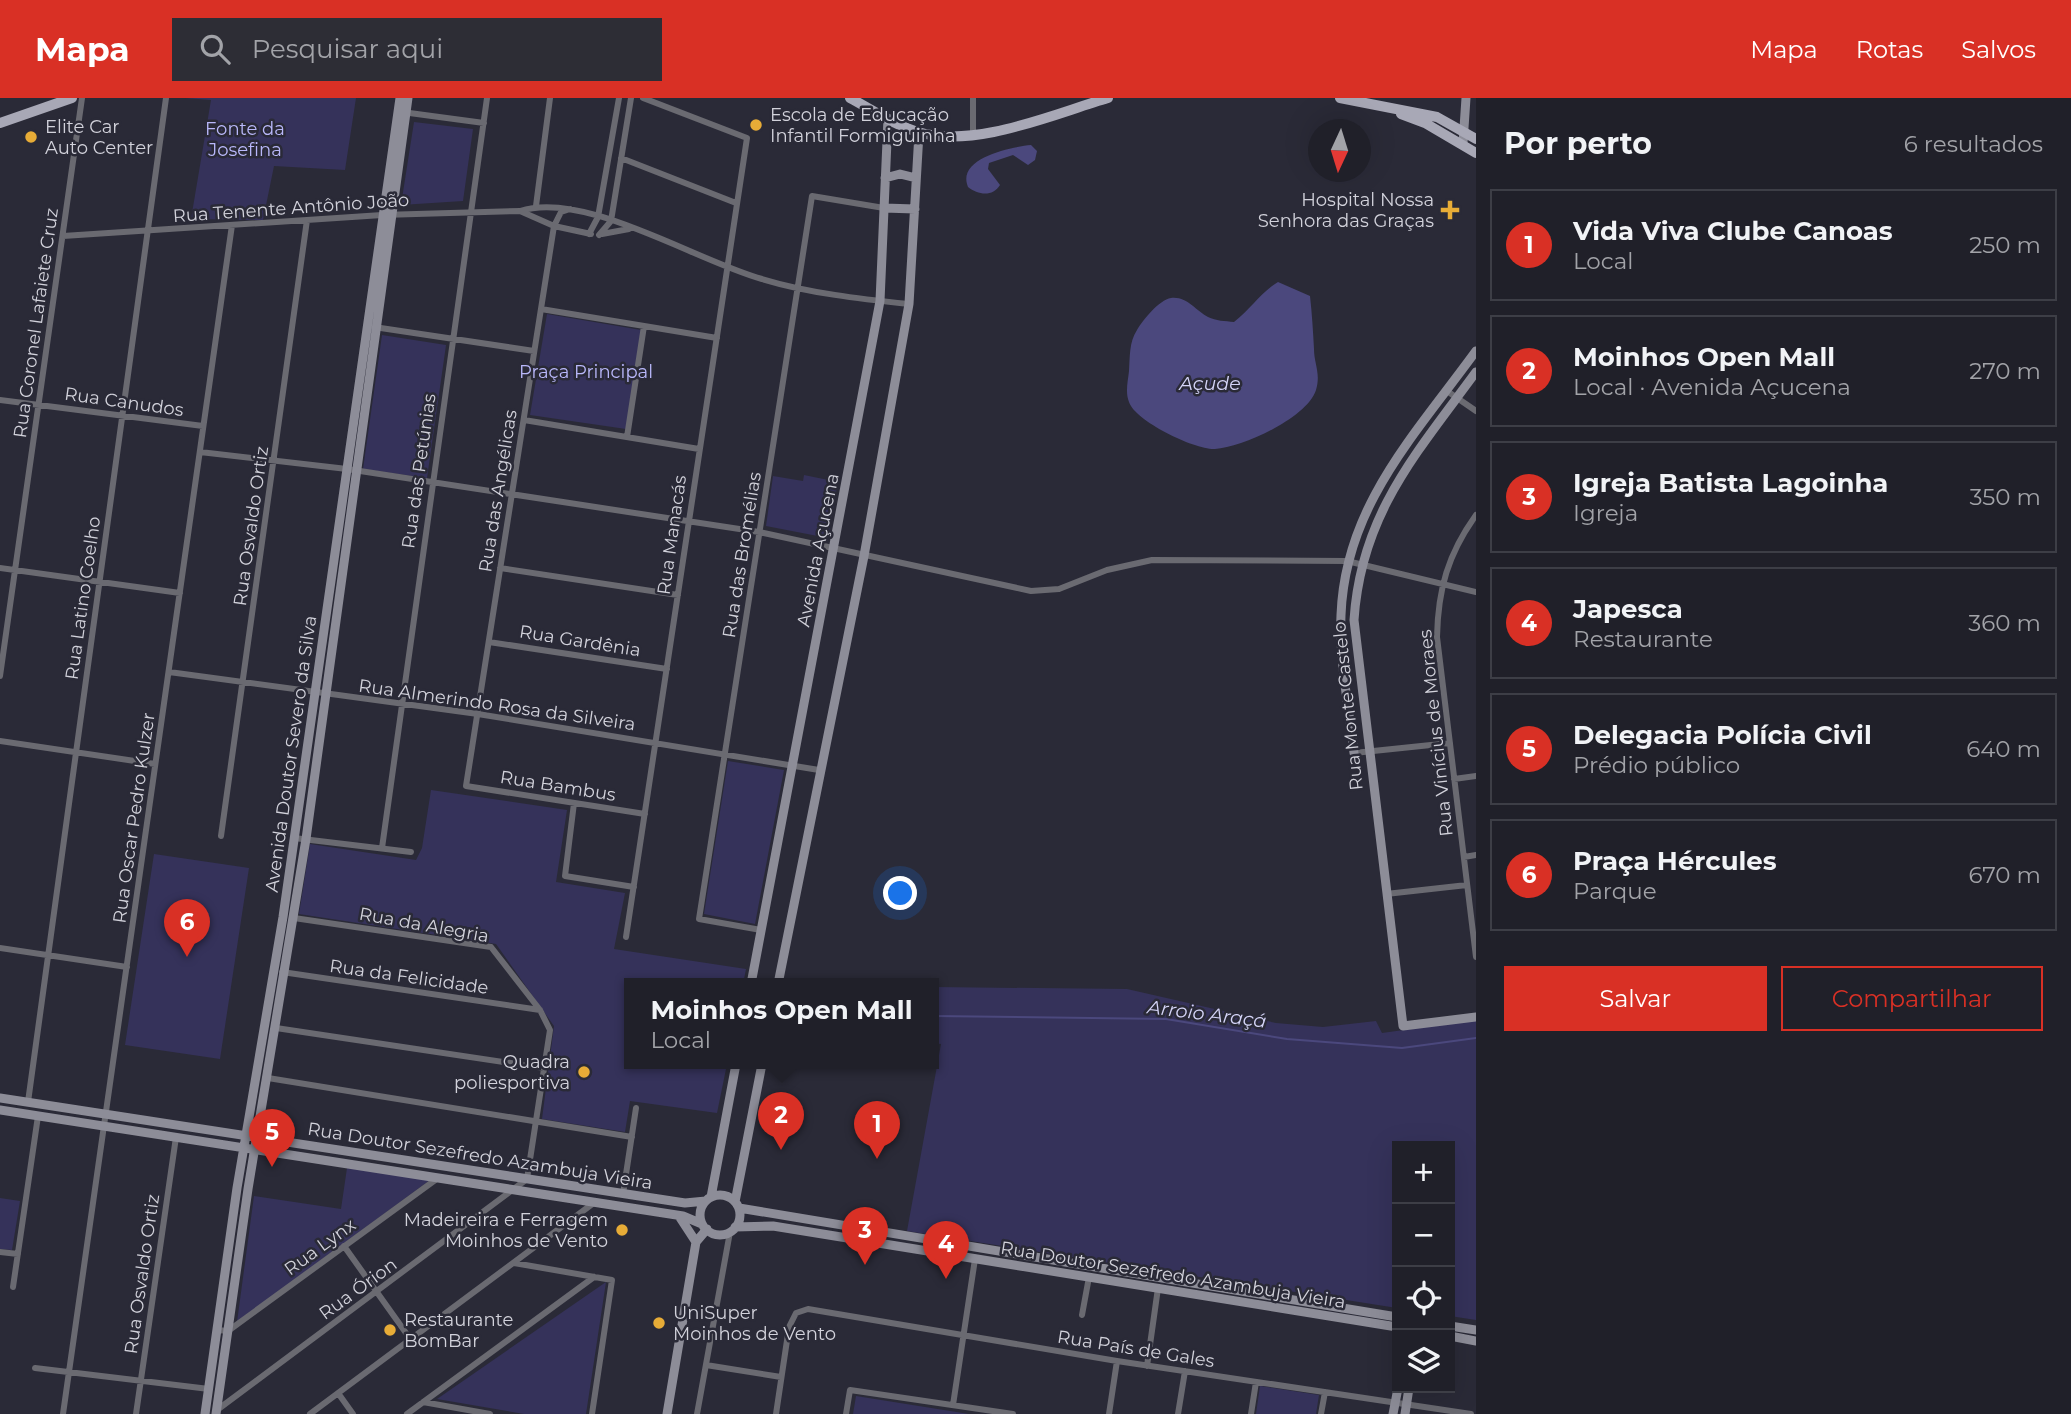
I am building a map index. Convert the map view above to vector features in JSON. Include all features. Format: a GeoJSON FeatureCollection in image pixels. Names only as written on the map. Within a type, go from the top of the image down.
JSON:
{"type":"FeatureCollection","features":[{"type":"Feature","properties":{"kind":"main road"},"geometry":{"type":"LineString","coordinates":[[0,123],[72,98]]}},
{"type":"Feature","properties":{"kind":"main road","name":"Avenida Doutor Severo da Silva"},"geometry":{"type":"LineString","coordinates":[[400,98],[402,112]]}},
{"type":"Feature","properties":{"kind":"main road","name":"Avenida Doutor Severo da Silva"},"geometry":{"type":"LineString","coordinates":[[216,1412],[248,1189],[286,973],[306,839],[387,215],[402,112],[408,98]]}},
{"type":"Feature","properties":{"kind":"main road"},"geometry":{"type":"LineString","coordinates":[[850,98],[919,133],[973,136],[1108,98]]}},
{"type":"Feature","properties":{"kind":"main road"},"geometry":{"type":"LineString","coordinates":[[1340,98],[1437,117],[1465,130],[1476,139]]}},
{"type":"Feature","properties":{"kind":"main road"},"geometry":{"type":"LineString","coordinates":[[1462,143],[1466,98]]}},
{"type":"Feature","properties":{"kind":"main road"},"geometry":{"type":"LineString","coordinates":[[1384,108],[1425,123],[1476,153]]}},
{"type":"Feature","properties":{"kind":"main road","name":"Avenida Açucena"},"geometry":{"type":"LineString","coordinates":[[752,978],[880,301],[888,118]]}},
{"type":"Feature","properties":{"kind":"main road"},"geometry":{"type":"LineString","coordinates":[[779,978],[863,556],[909,304],[919,133]]}},
{"type":"Feature","properties":{"kind":"main road"},"geometry":{"type":"LineString","coordinates":[[886,178],[900,174],[916,178]]}},
{"type":"Feature","properties":{"kind":"main road"},"geometry":{"type":"LineString","coordinates":[[884,208],[915,209]]}},
{"type":"Feature","properties":{"kind":"main road","name":"Rua Monte Castelo"},"geometry":{"type":"LineString","coordinates":[[1354,752],[1341,647],[1342,592],[1347,561],[1364,510],[1378,486],[1476,351]]}},
{"type":"Feature","properties":{"kind":"main road","name":"Rua Monte Castelo"},"geometry":{"type":"LineString","coordinates":[[1476,372],[1388,496],[1372,530],[1356,592],[1355,646],[1404,1026],[1476,1017]]}},
{"type":"Feature","properties":{"kind":"main road","name":"Avenida Doutor Severo da Silva"},"geometry":{"type":"LineString","coordinates":[[205,1414],[237,1188],[274,971],[315,693],[352,470]]}},
{"type":"Feature","properties":{"kind":"main road"},"geometry":{"type":"LineString","coordinates":[[667,1414],[696,1242],[704,1226],[700,1212],[709,1199],[735,1069]]}},
{"type":"Feature","properties":{"kind":"main road"},"geometry":{"type":"LineString","coordinates":[[704,1226],[718,1234],[733,1229],[761,1069]]}},
{"type":"Feature","properties":{"kind":"main road","name":"Rua Doutor Sezefredo Azambuja Vieira"},"geometry":{"type":"LineString","coordinates":[[0,1098],[685,1203],[709,1199]]}},
{"type":"Feature","properties":{"kind":"main road","name":"Rua Doutor Sezefredo Azambuja Vieira"},"geometry":{"type":"LineString","coordinates":[[0,1110],[678,1215],[704,1226]]}},
{"type":"Feature","properties":{"kind":"main road"},"geometry":{"type":"LineString","coordinates":[[329,1161],[332,1149]]}},
{"type":"Feature","properties":{"kind":"main road"},"geometry":{"type":"LineString","coordinates":[[237,1188],[248,1189]]}},
{"type":"Feature","properties":{"kind":"main road"},"geometry":{"type":"LineString","coordinates":[[709,1199],[724,1196],[737,1205]]}},
{"type":"Feature","properties":{"kind":"main road","name":"Rua Doutor Sezefredo Azambuja Vieira"},"geometry":{"type":"LineString","coordinates":[[737,1205],[1392,1316]]}},
{"type":"Feature","properties":{"kind":"main road"},"geometry":{"type":"LineString","coordinates":[[678,1215],[696,1242]]}},
{"type":"Feature","properties":{"kind":"main road","name":"Rua Doutor Sezefredo Azambuja Vieira"},"geometry":{"type":"LineString","coordinates":[[733,1229],[773,1226],[1392,1326]]}},
{"type":"Feature","properties":{"kind":"main road"},"geometry":{"type":"LineString","coordinates":[[1455,1327],[1476,1330]]}},
{"type":"Feature","properties":{"kind":"main road"},"geometry":{"type":"LineString","coordinates":[[1455,1337],[1476,1340]]}},
{"type":"Feature","properties":{"kind":"main road"},"geometry":{"type":"LineString","coordinates":[[1393,1414],[1397,1393]]}},
{"type":"Feature","properties":{"kind":"street","name":"Rua Coronel Lafaiete Cruz"},"geometry":{"type":"LineString","coordinates":[[0,676],[82,98]]}},
{"type":"Feature","properties":{"kind":"street","name":"Rua Latino Coelho"},"geometry":{"type":"LineString","coordinates":[[28,1102],[166,98]]}},
{"type":"Feature","properties":{"kind":"street","name":"Rua das Petúnias"},"geometry":{"type":"LineString","coordinates":[[382,848],[431,482],[487,98]]}},
{"type":"Feature","properties":{"kind":"street"},"geometry":{"type":"LineString","coordinates":[[536,206],[550,98]]}},
{"type":"Feature","properties":{"kind":"street"},"geometry":{"type":"LineString","coordinates":[[589,234],[598,217],[619,98]]}},
{"type":"Feature","properties":{"kind":"street"},"geometry":{"type":"LineString","coordinates":[[599,235],[611,221],[631,98]]}},
{"type":"Feature","properties":{"kind":"street","name":"Rua Manacás"},"geometry":{"type":"LineString","coordinates":[[626,937],[747,138],[643,98]]}},
{"type":"Feature","properties":{"kind":"street"},"geometry":{"type":"LineString","coordinates":[[973,98],[973,136]]}},
{"type":"Feature","properties":{"kind":"street"},"geometry":{"type":"LineString","coordinates":[[402,112],[484,123]]}},
{"type":"Feature","properties":{"kind":"street"},"geometry":{"type":"LineString","coordinates":[[621,158],[736,203]]}},
{"type":"Feature","properties":{"kind":"street","name":"Rua das Bromélias"},"geometry":{"type":"LineString","coordinates":[[761,930],[699,919],[812,196],[884,208]]}},
{"type":"Feature","properties":{"kind":"street","name":"Rua Tenente Antônio João"},"geometry":{"type":"LineString","coordinates":[[62,236],[387,215],[520,211],[536,206],[571,208],[763,280],[909,304]]}},
{"type":"Feature","properties":{"kind":"street"},"geometry":{"type":"LineString","coordinates":[[554,226],[561,212],[571,208]]}},
{"type":"Feature","properties":{"kind":"street","name":"Rua Tenente Antônio João"},"geometry":{"type":"LineString","coordinates":[[520,211],[554,226],[589,234],[599,235],[630,228]]}},
{"type":"Feature","properties":{"kind":"street","name":"Rua Osvaldo Ortiz"},"geometry":{"type":"LineString","coordinates":[[220,836],[244,682],[307,220]]}},
{"type":"Feature","properties":{"kind":"street","name":"Rua Oscar Pedro Kulzer"},"geometry":{"type":"LineString","coordinates":[[63,1414],[232,225]]}},
{"type":"Feature","properties":{"kind":"street","name":"Rua das Angélicas"},"geometry":{"type":"LineString","coordinates":[[466,786],[554,226]]}},
{"type":"Feature","properties":{"kind":"street"},"geometry":{"type":"LineString","coordinates":[[541,309],[717,338]]}},
{"type":"Feature","properties":{"kind":"street"},"geometry":{"type":"LineString","coordinates":[[627,437],[644,326]]}},
{"type":"Feature","properties":{"kind":"street"},"geometry":{"type":"LineString","coordinates":[[372,327],[534,351]]}},
{"type":"Feature","properties":{"kind":"street"},"geometry":{"type":"LineString","coordinates":[[1447,391],[1476,411]]}},
{"type":"Feature","properties":{"kind":"street","name":"Rua Canudos"},"geometry":{"type":"LineString","coordinates":[[0,400],[203,426]]}},
{"type":"Feature","properties":{"kind":"street"},"geometry":{"type":"LineString","coordinates":[[524,420],[699,449]]}},
{"type":"Feature","properties":{"kind":"street"},"geometry":{"type":"LineString","coordinates":[[200,452],[352,470],[759,532],[831,545],[835,549],[863,556],[1042,591],[1059,589],[1125,564],[1152,560],[1347,561],[1476,592]]}},
{"type":"Feature","properties":{"kind":"street","name":"Rua Vinícius de Moraes"},"geometry":{"type":"LineString","coordinates":[[1476,515],[1459,538],[1441,583],[1437,637],[1476,957]]}},
{"type":"Feature","properties":{"kind":"street"},"geometry":{"type":"LineString","coordinates":[[0,568],[180,593]]}},
{"type":"Feature","properties":{"kind":"street"},"geometry":{"type":"LineString","coordinates":[[500,568],[678,595]]}},
{"type":"Feature","properties":{"kind":"street","name":"Rua Gardênia"},"geometry":{"type":"LineString","coordinates":[[489,642],[667,668]]}},
{"type":"Feature","properties":{"kind":"street","name":"Rua Almerindo Rosa da Silveira"},"geometry":{"type":"LineString","coordinates":[[169,673],[478,714],[819,770]]}},
{"type":"Feature","properties":{"kind":"street"},"geometry":{"type":"LineString","coordinates":[[0,741],[155,764]]}},
{"type":"Feature","properties":{"kind":"street"},"geometry":{"type":"LineString","coordinates":[[1354,752],[1450,743]]}},
{"type":"Feature","properties":{"kind":"street"},"geometry":{"type":"LineString","coordinates":[[1454,779],[1476,776]]}},
{"type":"Feature","properties":{"kind":"street","name":"Rua Bambus"},"geometry":{"type":"LineString","coordinates":[[466,786],[645,814]]}},
{"type":"Feature","properties":{"kind":"street"},"geometry":{"type":"LineString","coordinates":[[574,803],[565,876],[634,887]]}},
{"type":"Feature","properties":{"kind":"street"},"geometry":{"type":"LineString","coordinates":[[294,838],[411,852]]}},
{"type":"Feature","properties":{"kind":"street"},"geometry":{"type":"LineString","coordinates":[[1464,857],[1476,855]]}},
{"type":"Feature","properties":{"kind":"street"},"geometry":{"type":"LineString","coordinates":[[1385,894],[1467,885]]}},
{"type":"Feature","properties":{"kind":"street","name":"Rua da Alegria"},"geometry":{"type":"LineString","coordinates":[[294,918],[491,947],[540,1010],[550,1030],[527,1179]]}},
{"type":"Feature","properties":{"kind":"street"},"geometry":{"type":"LineString","coordinates":[[0,948],[127,967]]}},
{"type":"Feature","properties":{"kind":"street","name":"Rua da Felicidade"},"geometry":{"type":"LineString","coordinates":[[274,971],[540,1010]]}},
{"type":"Feature","properties":{"kind":"street"},"geometry":{"type":"LineString","coordinates":[[276,1028],[544,1068]]}},
{"type":"Feature","properties":{"kind":"street"},"geometry":{"type":"LineString","coordinates":[[268,1078],[632,1138]]}},
{"type":"Feature","properties":{"kind":"street"},"geometry":{"type":"LineString","coordinates":[[623,1194],[636,1108]]}},
{"type":"Feature","properties":{"kind":"street"},"geometry":{"type":"LineString","coordinates":[[13,1287],[38,1116]]}},
{"type":"Feature","properties":{"kind":"street","name":"Rua Osvaldo Ortiz"},"geometry":{"type":"LineString","coordinates":[[136,1414],[176,1137]]}},
{"type":"Feature","properties":{"kind":"street","name":"Rua Lynx"},"geometry":{"type":"LineString","coordinates":[[229,1331],[439,1178]]}},
{"type":"Feature","properties":{"kind":"street"},"geometry":{"type":"LineString","coordinates":[[515,1190],[527,1179]]}},
{"type":"Feature","properties":{"kind":"street","name":"Rua Órion"},"geometry":{"type":"LineString","coordinates":[[216,1412],[515,1190]]}},
{"type":"Feature","properties":{"kind":"street"},"geometry":{"type":"LineString","coordinates":[[310,1414],[595,1202]]}},
{"type":"Feature","properties":{"kind":"street"},"geometry":{"type":"LineString","coordinates":[[697,1414],[733,1229]]}},
{"type":"Feature","properties":{"kind":"street"},"geometry":{"type":"LineString","coordinates":[[344,1246],[411,1340]]}},
{"type":"Feature","properties":{"kind":"street"},"geometry":{"type":"LineString","coordinates":[[0,1252],[18,1254]]}},
{"type":"Feature","properties":{"kind":"street"},"geometry":{"type":"LineString","coordinates":[[953,1405],[975,1259]]}},
{"type":"Feature","properties":{"kind":"street"},"geometry":{"type":"LineString","coordinates":[[514,1264],[612,1280],[592,1414]]}},
{"type":"Feature","properties":{"kind":"street"},"geometry":{"type":"LineString","coordinates":[[407,1414],[594,1277]]}},
{"type":"Feature","properties":{"kind":"street"},"geometry":{"type":"LineString","coordinates":[[1083,1315],[1088,1277]]}},
{"type":"Feature","properties":{"kind":"street"},"geometry":{"type":"LineString","coordinates":[[1147,1366],[1158,1288]]}},
{"type":"Feature","properties":{"kind":"street","name":"Rua País de Gales"},"geometry":{"type":"LineString","coordinates":[[781,1377],[789,1327],[796,1313],[808,1309],[1147,1366],[1395,1403],[1406,1409],[1471,1414]]}},
{"type":"Feature","properties":{"kind":"street"},"geometry":{"type":"LineString","coordinates":[[217,1330],[229,1331]]}},
{"type":"Feature","properties":{"kind":"street"},"geometry":{"type":"LineString","coordinates":[[1109,1414],[1117,1361]]}},
{"type":"Feature","properties":{"kind":"street"},"geometry":{"type":"LineString","coordinates":[[706,1365],[781,1377],[776,1414]]}},
{"type":"Feature","properties":{"kind":"street"},"geometry":{"type":"LineString","coordinates":[[35,1368],[209,1389]]}},
{"type":"Feature","properties":{"kind":"street"},"geometry":{"type":"LineString","coordinates":[[1178,1414],[1185,1371]]}},
{"type":"Feature","properties":{"kind":"street"},"geometry":{"type":"LineString","coordinates":[[1251,1414],[1256,1382]]}},
{"type":"Feature","properties":{"kind":"street"},"geometry":{"type":"LineString","coordinates":[[846,1414],[850,1390],[1013,1414]]}},
{"type":"Feature","properties":{"kind":"street"},"geometry":{"type":"LineString","coordinates":[[1321,1414],[1325,1392]]}},
{"type":"Feature","properties":{"kind":"street"},"geometry":{"type":"LineString","coordinates":[[338,1393],[353,1414]]}},
{"type":"Feature","properties":{"kind":"street"},"geometry":{"type":"LineString","coordinates":[[424,1402],[491,1414]]}},
{"type":"Feature","properties":{"kind":"green space","name":"Fonte da Josefina"},"geometry":{"type":"Polygon","coordinates":[[[185,98],[356,98],[345,170],[274,166],[263,220],[191,219],[211,100],[185,98]]]}},
{"type":"Feature","properties":{"kind":"green space"},"geometry":{"type":"Polygon","coordinates":[[[414,122],[473,129],[463,201],[401,205],[414,122]]]}},
{"type":"Feature","properties":{"kind":"green space","name":"Praça Principal"},"geometry":{"type":"Polygon","coordinates":[[[547,314],[641,330],[626,429],[530,415],[547,314]]]}},
{"type":"Feature","properties":{"kind":"green space"},"geometry":{"type":"Polygon","coordinates":[[[382,335],[446,345],[427,478],[363,469],[382,335]]]}},
{"type":"Feature","properties":{"kind":"green space"},"geometry":{"type":"Polygon","coordinates":[[[804,475],[838,482],[828,538],[766,526],[773,476],[803,481],[804,475]]]}},
{"type":"Feature","properties":{"kind":"green space"},"geometry":{"type":"Polygon","coordinates":[[[728,761],[784,770],[755,924],[704,914],[728,761]]]}},
{"type":"Feature","properties":{"kind":"green space"},"geometry":{"type":"Polygon","coordinates":[[[431,790],[567,810],[556,882],[625,893],[614,949],[746,969],[744,978],[624,978],[624,1069],[726,1069],[717,1113],[630,1101],[625,1132],[542,1119],[554,1026],[496,944],[299,914],[310,844],[416,860],[422,848],[431,790]]]}},
{"type":"Feature","properties":{"kind":"green space"},"geometry":{"type":"Polygon","coordinates":[[[154,854],[249,868],[220,1059],[125,1045],[154,854]]]}},
{"type":"Feature","properties":{"kind":"green space"},"geometry":{"type":"Polygon","coordinates":[[[939,987],[1127,989],[1276,1023],[1323,1027],[1376,1021],[1382,1033],[1476,1020],[1476,1320],[1455,1317],[1455,1141],[1392,1141],[1392,1307],[907,1231],[936,1069],[939,1069],[939,987]]]}},
{"type":"Feature","properties":{"kind":"green space"},"geometry":{"type":"Polygon","coordinates":[[[347,1168],[430,1180],[237,1322],[254,1196],[341,1209],[347,1168]]]}},
{"type":"Feature","properties":{"kind":"green space"},"geometry":{"type":"Polygon","coordinates":[[[0,1198],[20,1201],[12,1250],[0,1249],[0,1198]]]}},
{"type":"Feature","properties":{"kind":"green space"},"geometry":{"type":"Polygon","coordinates":[[[606,1282],[586,1414],[524,1414],[437,1399],[606,1282]]]}},
{"type":"Feature","properties":{"kind":"green space"},"geometry":{"type":"Polygon","coordinates":[[[1260,1386],[1319,1395],[1316,1414],[1256,1414],[1260,1386]]]}},
{"type":"Feature","properties":{"kind":"green space"},"geometry":{"type":"Polygon","coordinates":[[[856,1396],[969,1414],[853,1414],[856,1396]]]}},
{"type":"Feature","properties":{"kind":"water"},"geometry":{"type":"Polygon","coordinates":[[[1031,145],[1037,151],[1035,160],[1028,165],[1013,155],[989,163],[988,169],[1000,185],[997,189],[981,193],[968,187],[966,177],[977,161],[1011,148],[1031,145]]]}},
{"type":"Feature","properties":{"kind":"water","name":"Açude"},"geometry":{"type":"Polygon","coordinates":[[[1278,282],[1310,296],[1318,374],[1316,390],[1300,411],[1257,437],[1215,449],[1181,440],[1142,418],[1134,410],[1127,390],[1131,345],[1140,326],[1157,306],[1171,298],[1182,299],[1211,318],[1234,322],[1278,282]]]}},
{"type":"Feature","properties":{"kind":"waterway","name":"Arroio Araçá"},"geometry":{"type":"LineString","coordinates":[[939,1016],[1166,1019],[1287,1039],[1402,1048],[1476,1038]]}},
{"type":"Feature","properties":{"kind":"place","name":"Escola de Educação Infantil Formiguinha"},"geometry":{"type":"Point","coordinates":[756,125]}},
{"type":"Feature","properties":{"kind":"place","name":"Elite Car Auto Center"},"geometry":{"type":"Point","coordinates":[31,137]}},
{"type":"Feature","properties":{"kind":"place","name":"Hospital Nossa Senhora das Graças"},"geometry":{"type":"Point","coordinates":[1450,210]}},
{"type":"Feature","properties":{"kind":"place","name":"Praça Hércules"},"geometry":{"type":"Point","coordinates":[187,957]}},
{"type":"Feature","properties":{"kind":"place","name":"Quadra poliesportiva"},"geometry":{"type":"Point","coordinates":[584,1072]}},
{"type":"Feature","properties":{"kind":"place","name":"Moinhos Open Mall"},"geometry":{"type":"Point","coordinates":[781,1150]}},
{"type":"Feature","properties":{"kind":"place","name":"Vida Viva Clube Canoas"},"geometry":{"type":"Point","coordinates":[877,1159]}},
{"type":"Feature","properties":{"kind":"place","name":"Delegacia Polícia Civil"},"geometry":{"type":"Point","coordinates":[272,1167]}},
{"type":"Feature","properties":{"kind":"place","name":"Madeireira e Ferragem Moinhos de Vento"},"geometry":{"type":"Point","coordinates":[622,1230]}},
{"type":"Feature","properties":{"kind":"place","name":"Igreja Batista Lagoinha"},"geometry":{"type":"Point","coordinates":[865,1265]}},
{"type":"Feature","properties":{"kind":"place","name":"Japesca"},"geometry":{"type":"Point","coordinates":[946,1279]}},
{"type":"Feature","properties":{"kind":"place","name":"UniSuper Moinhos de Vento"},"geometry":{"type":"Point","coordinates":[659,1323]}},
{"type":"Feature","properties":{"kind":"place","name":"Restaurante BomBar"},"geometry":{"type":"Point","coordinates":[390,1330]}}]}
